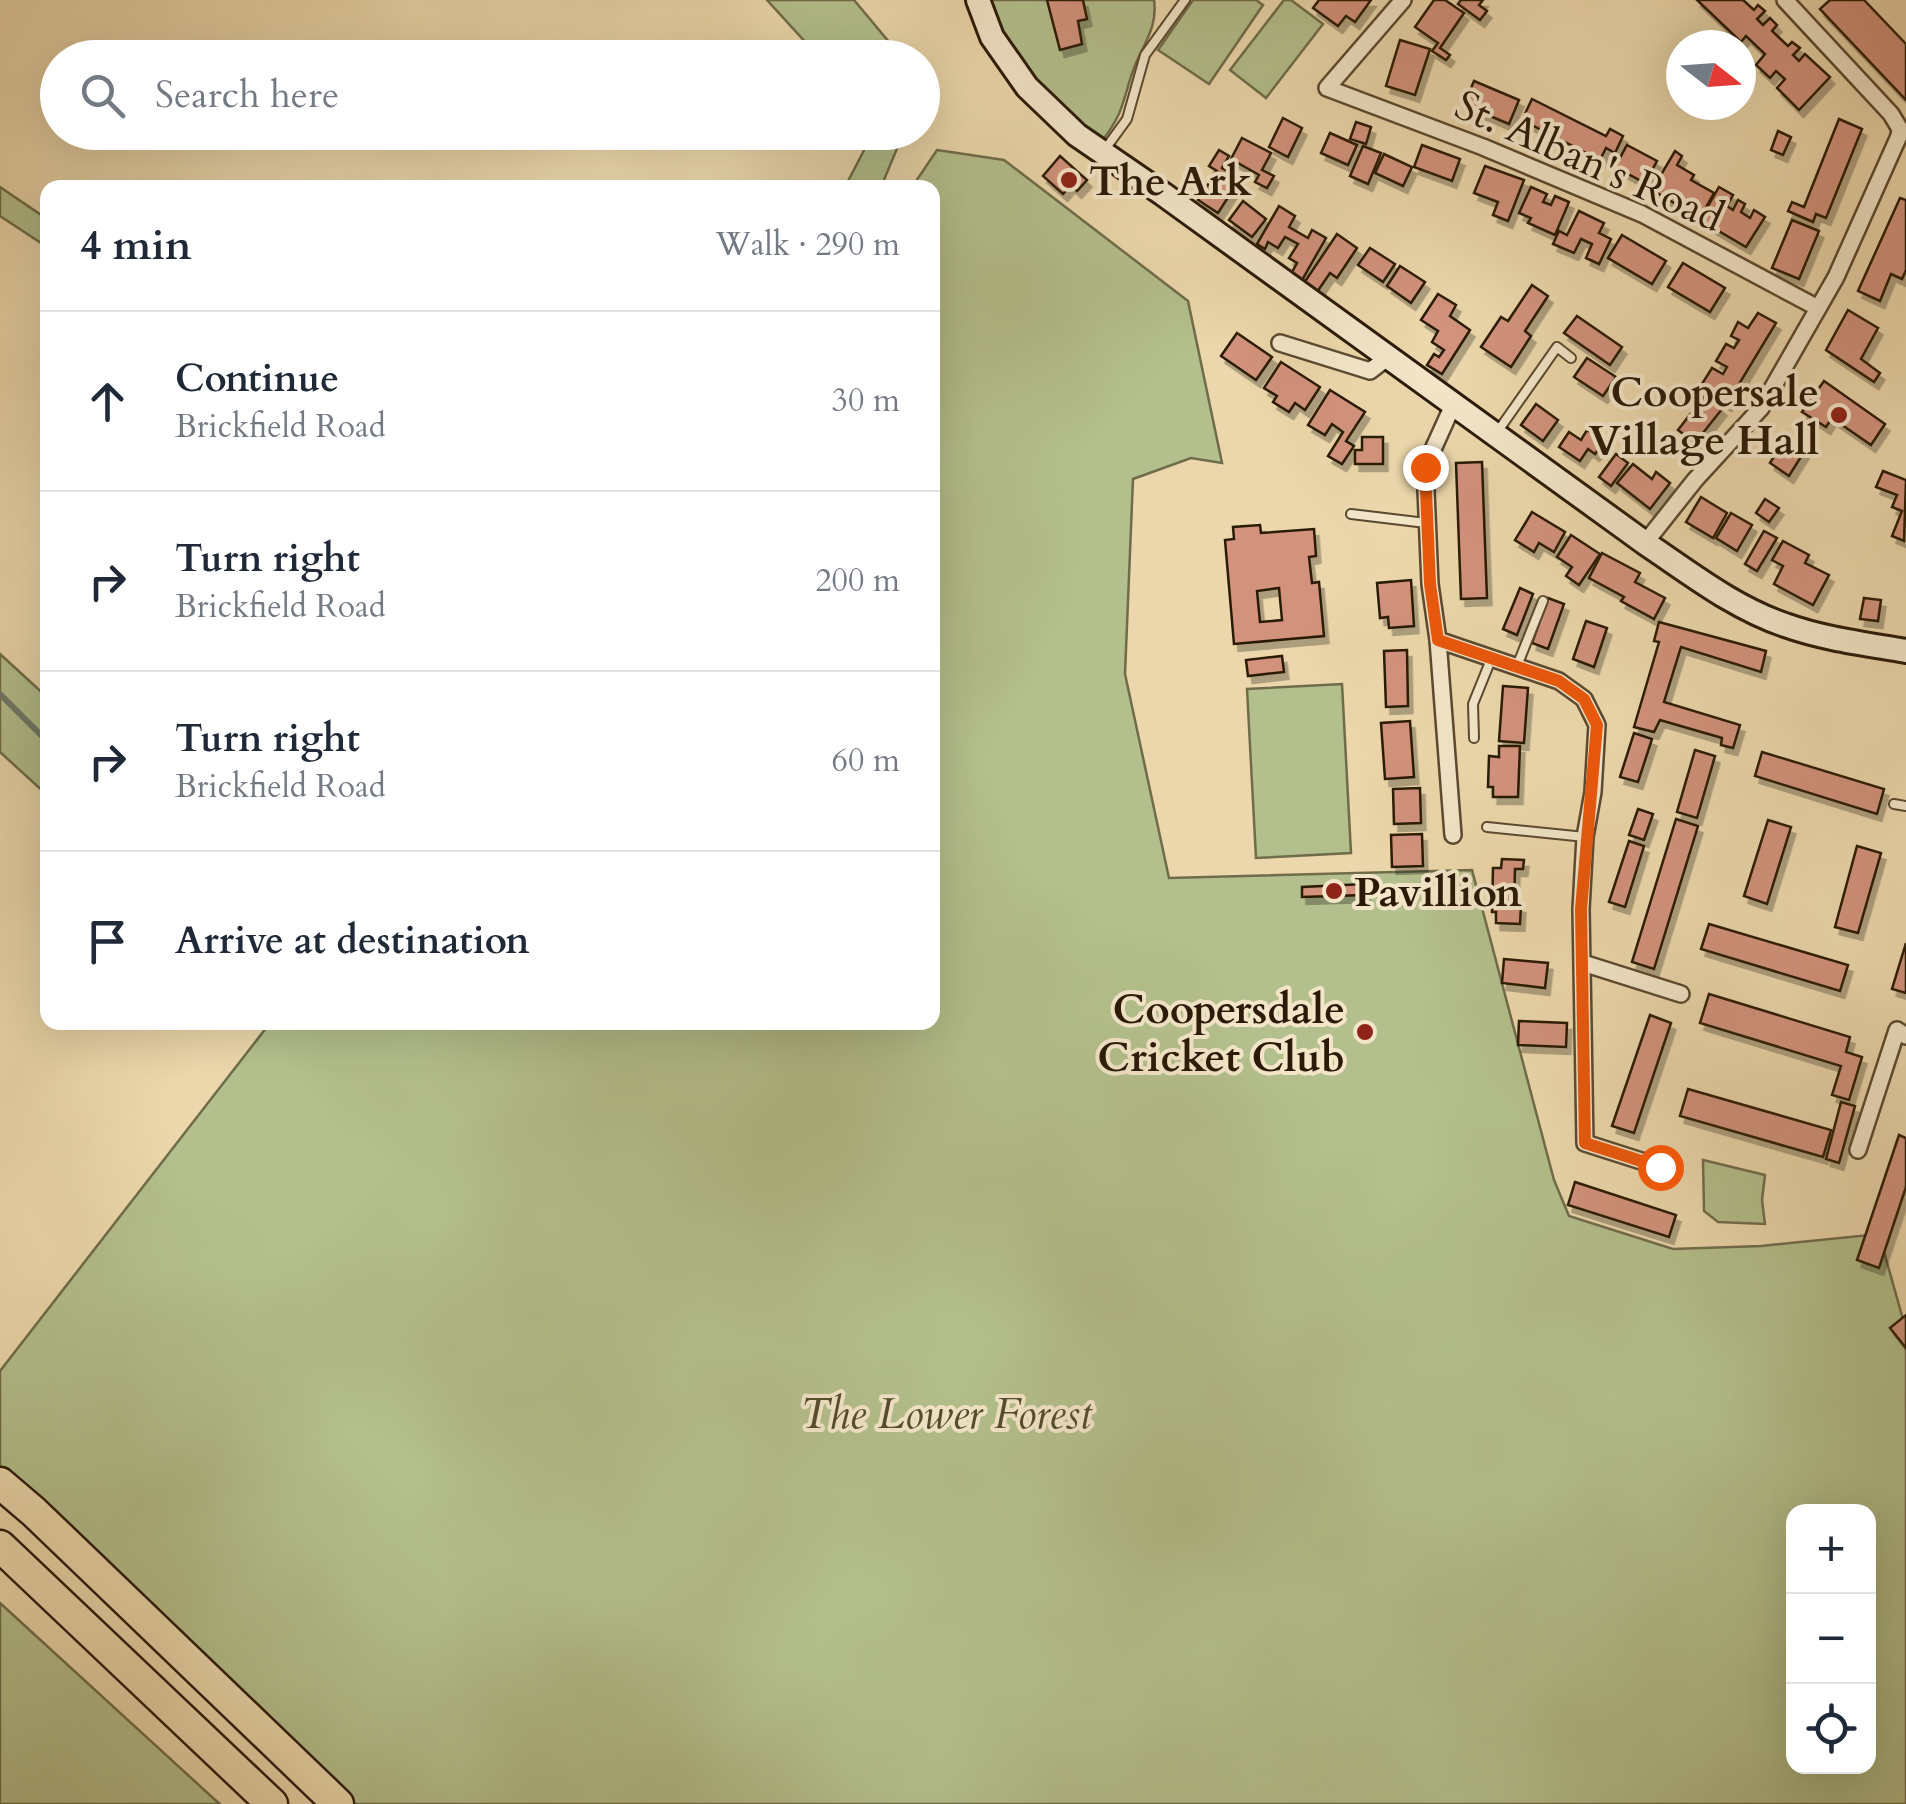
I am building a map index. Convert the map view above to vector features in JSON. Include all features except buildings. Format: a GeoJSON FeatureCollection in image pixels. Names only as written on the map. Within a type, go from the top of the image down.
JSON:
{"type":"FeatureCollection","features":[{"type":"Feature","properties":{"kind":"highway"},"geometry":{"type":"LineString","coordinates":[[0,1484],[338,1804]]}},
{"type":"Feature","properties":{"kind":"highway"},"geometry":{"type":"LineString","coordinates":[[0,1546],[272,1804]]}},
{"type":"Feature","properties":{"kind":"street"},"geometry":{"type":"LineString","coordinates":[[978,0],[992,37],[1027,87],[1077,135],[1645,543],[1761,616],[1813,633],[1906,652]]}},
{"type":"Feature","properties":{"kind":"street","name":"St. Alban's Road"},"geometry":{"type":"LineString","coordinates":[[1403,0],[1327,88],[1483,146],[1642,214],[1818,308]]}},
{"type":"Feature","properties":{"kind":"street"},"geometry":{"type":"LineString","coordinates":[[1645,543],[1695,480],[1761,408],[1836,277],[1902,137],[1891,114],[1785,0]]}},
{"type":"Feature","properties":{"kind":"street"},"geometry":{"type":"LineString","coordinates":[[1280,343],[1370,371],[1386,358]]}},
{"type":"Feature","properties":{"kind":"street"},"geometry":{"type":"LineString","coordinates":[[1453,405],[1425,467],[1426,524],[1453,836]]}},
{"type":"Feature","properties":{"kind":"street"},"geometry":{"type":"LineString","coordinates":[[1438,640],[1559,681],[1584,699],[1597,725],[1593,792],[1585,837],[1585,1143],[1660,1167]]}},
{"type":"Feature","properties":{"kind":"street"},"geometry":{"type":"LineString","coordinates":[[1582,963],[1681,994]]}},
{"type":"Feature","properties":{"kind":"street"},"geometry":{"type":"LineString","coordinates":[[1858,1150],[1896,1030],[1906,1036]]}},
{"type":"Feature","properties":{"kind":"lane"},"geometry":{"type":"LineString","coordinates":[[1103,152],[1127,119],[1145,55],[1185,0]]}},
{"type":"Feature","properties":{"kind":"lane"},"geometry":{"type":"LineString","coordinates":[[1494,436],[1556,347],[1571,358]]}},
{"type":"Feature","properties":{"kind":"lane"},"geometry":{"type":"LineString","coordinates":[[1351,514],[1426,524]]}},
{"type":"Feature","properties":{"kind":"lane"},"geometry":{"type":"LineString","coordinates":[[1517,666],[1543,601]]}},
{"type":"Feature","properties":{"kind":"lane"},"geometry":{"type":"LineString","coordinates":[[1474,738],[1476,690],[1492,658]]}},
{"type":"Feature","properties":{"kind":"lane"},"geometry":{"type":"LineString","coordinates":[[1894,804],[1906,806]]}},
{"type":"Feature","properties":{"kind":"lane"},"geometry":{"type":"LineString","coordinates":[[1487,827],[1585,837]]}},
{"type":"Feature","properties":{"kind":"green space"},"geometry":{"type":"Polygon","coordinates":[[[767,0],[854,0],[887,40],[803,40],[767,0]]]}},
{"type":"Feature","properties":{"kind":"green space"},"geometry":{"type":"Polygon","coordinates":[[[988,0],[1154,0],[1149,36],[1119,113],[1102,141],[1028,78],[1005,47],[988,0]]]}},
{"type":"Feature","properties":{"kind":"green space"},"geometry":{"type":"Polygon","coordinates":[[[1193,0],[1256,0],[1263,5],[1209,84],[1158,50],[1193,0]]]}},
{"type":"Feature","properties":{"kind":"green space"},"geometry":{"type":"Polygon","coordinates":[[[1284,0],[1291,0],[1323,24],[1266,98],[1230,70],[1284,0]]]}},
{"type":"Feature","properties":{"kind":"green space"},"geometry":{"type":"Polygon","coordinates":[[[864,150],[896,150],[884,180],[849,180],[864,150]]]}},
{"type":"Feature","properties":{"kind":"green space","name":"The Lower Forest"},"geometry":{"type":"Polygon","coordinates":[[[937,150],[1004,160],[1188,301],[1222,463],[1191,458],[1133,479],[1125,674],[1169,878],[1472,870],[1554,1180],[1569,1216],[1673,1249],[1761,1246],[1879,1234],[1906,1330],[1906,1804],[346,1804],[0,1495],[0,1371],[265,1030],[940,1030],[940,180],[917,180],[937,150]]]}},
{"type":"Feature","properties":{"kind":"green space"},"geometry":{"type":"Polygon","coordinates":[[[0,187],[40,214],[40,242],[0,216],[0,187]]]}},
{"type":"Feature","properties":{"kind":"green space"},"geometry":{"type":"Polygon","coordinates":[[[0,654],[40,691],[40,789],[0,752],[0,654]]]}},
{"type":"Feature","properties":{"kind":"green space"},"geometry":{"type":"Polygon","coordinates":[[[1342,684],[1351,853],[1256,858],[1247,689],[1342,684]]]}},
{"type":"Feature","properties":{"kind":"green space"},"geometry":{"type":"Polygon","coordinates":[[[1703,1160],[1765,1175],[1765,1224],[1718,1222],[1704,1211],[1703,1160]]]}},
{"type":"Feature","properties":{"kind":"green space"},"geometry":{"type":"Polygon","coordinates":[[[0,1603],[213,1798],[220,1804],[0,1804],[0,1603]]]}},
{"type":"Feature","properties":{"kind":"waterway"},"geometry":{"type":"LineString","coordinates":[[0,694],[40,734]]}},
{"type":"Feature","properties":{"kind":"place","name":"The Ark"},"geometry":{"type":"Point","coordinates":[1069,180]}},
{"type":"Feature","properties":{"kind":"place","name":"Coopersale Village Hall"},"geometry":{"type":"Point","coordinates":[1839,415]}},
{"type":"Feature","properties":{"kind":"place","name":"Pavillion"},"geometry":{"type":"Point","coordinates":[1334,891]}},
{"type":"Feature","properties":{"kind":"place","name":"Coopersdale Cricket Club"},"geometry":{"type":"Point","coordinates":[1365,1032]}},
{"type":"Feature","properties":{"kind":"route"},"geometry":{"type":"LineString","coordinates":[[1425,467],[1430,584],[1438,640],[1559,681],[1584,699],[1597,725],[1581,909],[1585,1143],[1660,1167]]}}]}
